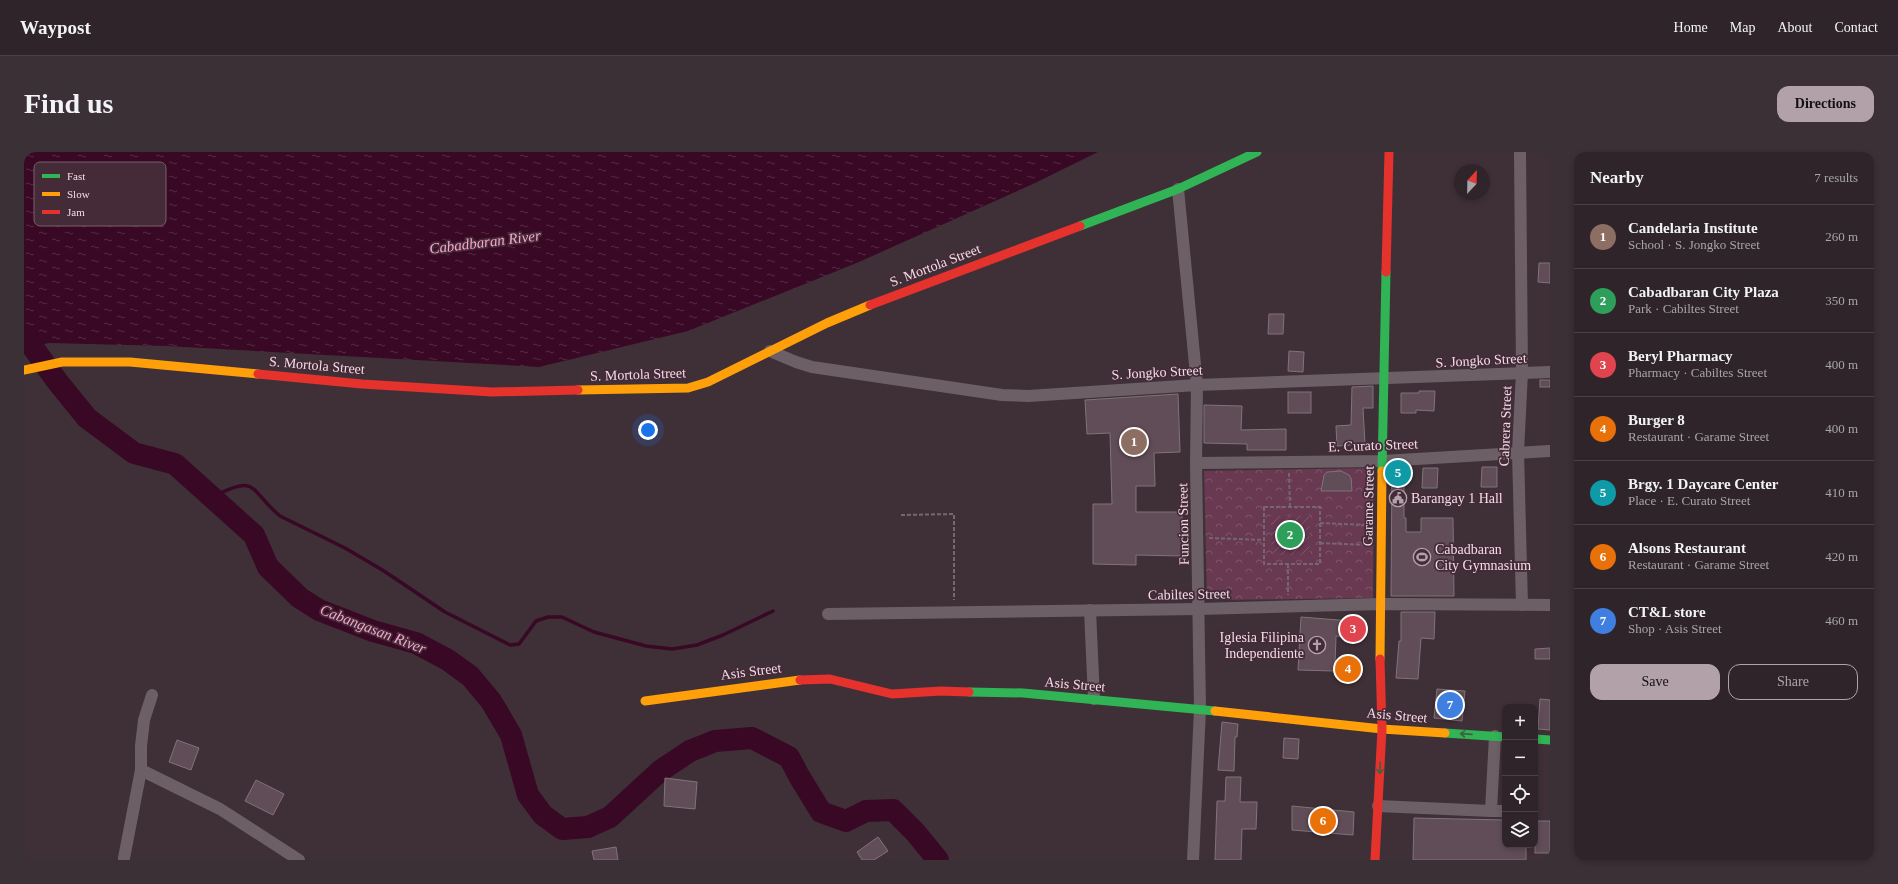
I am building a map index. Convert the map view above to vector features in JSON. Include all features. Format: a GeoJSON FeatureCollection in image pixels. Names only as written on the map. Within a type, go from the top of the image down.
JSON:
{"type":"FeatureCollection","features":[{"type":"Feature","properties":{"kind":"street","name":"S. Mortola Street"},"geometry":{"type":"LineString","coordinates":[[24,370],[62,362],[130,362],[362,384],[500,392],[688,388],[708,382],[827,323],[876,302],[1178,189],[1256,152]]}},
{"type":"Feature","properties":{"kind":"street","name":"Garame Street"},"geometry":{"type":"LineString","coordinates":[[1375,860],[1382,729],[1381,604],[1383,379],[1389,152]]}},
{"type":"Feature","properties":{"kind":"street","name":"Cabrera Street"},"geometry":{"type":"LineString","coordinates":[[1520,152],[1522,372],[1518,452],[1522,605]]}},
{"type":"Feature","properties":{"kind":"street","name":"Funcion Street"},"geometry":{"type":"LineString","coordinates":[[1178,189],[1197,385],[1196,463],[1200,709],[1193,860]]}},
{"type":"Feature","properties":{"kind":"street","name":"S. Jongko Street"},"geometry":{"type":"LineString","coordinates":[[770,351],[812,367],[1002,395],[1028,396],[1197,385],[1550,372]]}},
{"type":"Feature","properties":{"kind":"street","name":"E. Curato Street"},"geometry":{"type":"LineString","coordinates":[[1196,463],[1383,461],[1550,451]]}},
{"type":"Feature","properties":{"kind":"street","name":"Cabiltes Street"},"geometry":{"type":"LineString","coordinates":[[828,614],[1199,609],[1381,604],[1550,605]]}},
{"type":"Feature","properties":{"kind":"street"},"geometry":{"type":"LineString","coordinates":[[1090,610],[1094,699]]}},
{"type":"Feature","properties":{"kind":"street","name":"Asis Street"},"geometry":{"type":"LineString","coordinates":[[644,700],[806,679],[836,680],[892,694],[907,694],[941,690],[1023,693],[1200,709],[1382,729],[1500,737]]}},
{"type":"Feature","properties":{"kind":"street"},"geometry":{"type":"LineString","coordinates":[[124,858],[141,770],[141,746],[144,720],[152,694]]}},
{"type":"Feature","properties":{"kind":"street"},"geometry":{"type":"LineString","coordinates":[[1491,811],[1500,737]]}},
{"type":"Feature","properties":{"kind":"street"},"geometry":{"type":"LineString","coordinates":[[1538,739],[1550,740]]}},
{"type":"Feature","properties":{"kind":"street"},"geometry":{"type":"LineString","coordinates":[[141,770],[220,809],[299,860]]}},
{"type":"Feature","properties":{"kind":"street"},"geometry":{"type":"LineString","coordinates":[[1378,806],[1502,811]]}},
{"type":"Feature","properties":{"kind":"path"},"geometry":{"type":"LineString","coordinates":[[1289,462],[1290,507]]}},
{"type":"Feature","properties":{"kind":"path"},"geometry":{"type":"LineString","coordinates":[[1264,507],[1290,507],[1320,507],[1320,564],[1264,564],[1264,507]]}},
{"type":"Feature","properties":{"kind":"path"},"geometry":{"type":"LineString","coordinates":[[901,514],[954,514],[954,612]]}},
{"type":"Feature","properties":{"kind":"path"},"geometry":{"type":"LineString","coordinates":[[1320,523],[1356,525]]}},
{"type":"Feature","properties":{"kind":"path"},"geometry":{"type":"LineString","coordinates":[[1198,538],[1265,540]]}},
{"type":"Feature","properties":{"kind":"path"},"geometry":{"type":"LineString","coordinates":[[1320,543],[1356,544]]}},
{"type":"Feature","properties":{"kind":"path"},"geometry":{"type":"LineString","coordinates":[[1288,564],[1288,607]]}},
{"type":"Feature","properties":{"kind":"green space"},"geometry":{"type":"Polygon","coordinates":[[[1374,468],[1373,598],[1207,600],[1204,471],[1374,468]]]}},
{"type":"Feature","properties":{"kind":"green space"},"geometry":{"type":"Polygon","coordinates":[[[1309,515],[1310,555],[1272,555],[1271,516],[1309,515]]]}},
{"type":"Feature","properties":{"kind":"water","name":"Cabadbaran River"},"geometry":{"type":"Polygon","coordinates":[[[24,152],[1098,152],[1033,184],[859,262],[688,331],[539,367],[167,346],[50,343],[24,347],[24,152]]]}},
{"type":"Feature","properties":{"kind":"water"},"geometry":{"type":"Polygon","coordinates":[[[1290,520],[1301,524],[1305,535],[1301,546],[1290,550],[1279,546],[1275,535],[1279,524],[1290,520]]]}},
{"type":"Feature","properties":{"kind":"building"},"geometry":{"type":"Polygon","coordinates":[[[1539,263],[1550,263],[1550,283],[1538,282],[1539,263]]]}},
{"type":"Feature","properties":{"kind":"building"},"geometry":{"type":"Polygon","coordinates":[[[1269,314],[1284,314],[1283,334],[1268,334],[1269,314]]]}},
{"type":"Feature","properties":{"kind":"building"},"geometry":{"type":"Polygon","coordinates":[[[1289,351],[1304,352],[1303,372],[1288,371],[1289,351]]]}},
{"type":"Feature","properties":{"kind":"building"},"geometry":{"type":"Polygon","coordinates":[[[1540,380],[1550,380],[1550,387],[1540,387],[1540,380]]]}},
{"type":"Feature","properties":{"kind":"building"},"geometry":{"type":"Polygon","coordinates":[[[1373,386],[1373,408],[1363,408],[1365,444],[1337,446],[1336,426],[1351,425],[1352,387],[1373,386]]]}},
{"type":"Feature","properties":{"kind":"building"},"geometry":{"type":"Polygon","coordinates":[[[1419,391],[1435,391],[1434,411],[1416,410],[1416,413],[1401,413],[1401,393],[1419,393],[1419,391]]]}},
{"type":"Feature","properties":{"kind":"building"},"geometry":{"type":"Polygon","coordinates":[[[1288,392],[1311,392],[1311,413],[1288,413],[1288,392]]]}},
{"type":"Feature","properties":{"kind":"building"},"geometry":{"type":"Polygon","coordinates":[[[1178,394],[1180,452],[1154,453],[1155,486],[1136,486],[1136,512],[1182,512],[1182,556],[1136,555],[1136,565],[1093,564],[1093,504],[1112,504],[1110,433],[1087,434],[1085,400],[1178,394]]]}},
{"type":"Feature","properties":{"kind":"building"},"geometry":{"type":"Polygon","coordinates":[[[1204,405],[1242,406],[1241,430],[1286,429],[1286,450],[1247,450],[1247,444],[1204,443],[1204,405]]]}},
{"type":"Feature","properties":{"kind":"building","name":"Cabadbaran City Gymnasium"},"geometry":{"type":"Polygon","coordinates":[[[1404,467],[1404,518],[1406,518],[1406,532],[1421,532],[1421,518],[1453,518],[1454,596],[1391,596],[1392,468],[1404,467]]]}},
{"type":"Feature","properties":{"kind":"building"},"geometry":{"type":"Polygon","coordinates":[[[1482,467],[1497,467],[1497,487],[1481,487],[1482,467]]]}},
{"type":"Feature","properties":{"kind":"building"},"geometry":{"type":"Polygon","coordinates":[[[1423,468],[1438,468],[1437,488],[1422,488],[1423,468]]]}},
{"type":"Feature","properties":{"kind":"building"},"geometry":{"type":"Polygon","coordinates":[[[1341,471],[1349,475],[1351,478],[1352,491],[1321,491],[1324,475],[1327,472],[1341,471]]]}},
{"type":"Feature","properties":{"kind":"building"},"geometry":{"type":"Polygon","coordinates":[[[1401,612],[1435,612],[1434,639],[1421,638],[1418,679],[1396,678],[1399,641],[1401,641],[1401,612]]]}},
{"type":"Feature","properties":{"kind":"building","name":"Iglesia Filipina Independiente"},"geometry":{"type":"Polygon","coordinates":[[[1301,617],[1364,622],[1363,638],[1336,636],[1335,664],[1360,666],[1358,677],[1334,671],[1298,670],[1301,617]]]}},
{"type":"Feature","properties":{"kind":"building"},"geometry":{"type":"Polygon","coordinates":[[[1550,648],[1550,659],[1535,659],[1535,649],[1550,648]]]}},
{"type":"Feature","properties":{"kind":"building"},"geometry":{"type":"Polygon","coordinates":[[[1437,689],[1465,691],[1462,721],[1434,718],[1437,689]]]}},
{"type":"Feature","properties":{"kind":"building"},"geometry":{"type":"Polygon","coordinates":[[[1540,699],[1550,700],[1550,730],[1538,729],[1540,699]]]}},
{"type":"Feature","properties":{"kind":"building"},"geometry":{"type":"Polygon","coordinates":[[[1222,722],[1238,724],[1237,737],[1235,737],[1234,771],[1218,770],[1222,722]]]}},
{"type":"Feature","properties":{"kind":"building"},"geometry":{"type":"Polygon","coordinates":[[[1284,738],[1299,739],[1298,759],[1283,758],[1284,738]]]}},
{"type":"Feature","properties":{"kind":"building"},"geometry":{"type":"Polygon","coordinates":[[[177,740],[199,748],[191,770],[169,762],[177,740]]]}},
{"type":"Feature","properties":{"kind":"building"},"geometry":{"type":"Polygon","coordinates":[[[1226,777],[1241,777],[1240,802],[1257,802],[1256,829],[1242,829],[1241,860],[1215,860],[1217,801],[1225,801],[1226,777]]]}},
{"type":"Feature","properties":{"kind":"building"},"geometry":{"type":"Polygon","coordinates":[[[665,778],[697,782],[695,809],[664,806],[665,778]]]}},
{"type":"Feature","properties":{"kind":"building"},"geometry":{"type":"Polygon","coordinates":[[[256,780],[284,794],[273,815],[245,801],[256,780]]]}},
{"type":"Feature","properties":{"kind":"building"},"geometry":{"type":"Polygon","coordinates":[[[1292,806],[1354,812],[1353,835],[1292,830],[1292,806]]]}},
{"type":"Feature","properties":{"kind":"building"},"geometry":{"type":"Polygon","coordinates":[[[1414,818],[1502,820],[1502,848],[1526,848],[1526,860],[1413,860],[1414,818]]]}},
{"type":"Feature","properties":{"kind":"building"},"geometry":{"type":"Polygon","coordinates":[[[1538,821],[1550,821],[1550,853],[1535,853],[1535,848],[1538,848],[1538,821]]]}},
{"type":"Feature","properties":{"kind":"building"},"geometry":{"type":"Polygon","coordinates":[[[878,837],[888,851],[874,860],[862,860],[857,852],[878,837]]]}},
{"type":"Feature","properties":{"kind":"building"},"geometry":{"type":"Polygon","coordinates":[[[616,847],[618,860],[594,860],[592,851],[616,847]]]}},
{"type":"Feature","properties":{"kind":"waterway","name":"Cabangasan River"},"geometry":{"type":"LineString","coordinates":[[24,335],[57,381],[87,418],[134,453],[175,464],[254,535],[268,567],[300,598],[319,610],[373,631],[416,643],[448,660],[470,676],[491,701],[511,735],[528,795],[543,815],[562,829],[588,827],[610,817],[660,771],[690,751],[715,741],[752,738],[789,757],[821,812],[846,821],[866,811],[893,810],[915,832],[938,860]]}},
{"type":"Feature","properties":{"kind":"waterway"},"geometry":{"type":"LineString","coordinates":[[213,497],[238,486],[252,488],[280,516],[345,548],[384,571],[445,612],[510,645],[519,644],[536,621],[548,617],[562,617],[594,632],[646,646],[672,649],[697,645],[723,635],[773,611]]}},
{"type":"Feature","properties":{"kind":"traffic: fast"},"geometry":{"type":"LineString","coordinates":[[1080,226],[1178,189],[1257,152]]}},
{"type":"Feature","properties":{"kind":"traffic: fast"},"geometry":{"type":"LineString","coordinates":[[1382,471],[1386,272]]}},
{"type":"Feature","properties":{"kind":"traffic: fast"},"geometry":{"type":"LineString","coordinates":[[969,692],[1023,693],[1215,711]]}},
{"type":"Feature","properties":{"kind":"traffic: fast"},"geometry":{"type":"LineString","coordinates":[[1445,733],[1502,737]]}},
{"type":"Feature","properties":{"kind":"traffic: fast"},"geometry":{"type":"LineString","coordinates":[[1538,739],[1550,740]]}},
{"type":"Feature","properties":{"kind":"traffic: slow"},"geometry":{"type":"LineString","coordinates":[[578,390],[688,388],[708,382],[827,323],[870,305]]}},
{"type":"Feature","properties":{"kind":"traffic: slow"},"geometry":{"type":"LineString","coordinates":[[24,370],[62,362],[130,362],[258,374]]}},
{"type":"Feature","properties":{"kind":"traffic: slow"},"geometry":{"type":"LineString","coordinates":[[1380,659],[1382,471]]}},
{"type":"Feature","properties":{"kind":"traffic: slow"},"geometry":{"type":"LineString","coordinates":[[645,701],[800,680]]}},
{"type":"Feature","properties":{"kind":"traffic: slow"},"geometry":{"type":"LineString","coordinates":[[1215,711],[1382,729],[1445,733]]}},
{"type":"Feature","properties":{"kind":"traffic: jam"},"geometry":{"type":"LineString","coordinates":[[1386,272],[1389,152]]}},
{"type":"Feature","properties":{"kind":"traffic: jam"},"geometry":{"type":"LineString","coordinates":[[870,305],[1080,226]]}},
{"type":"Feature","properties":{"kind":"traffic: jam"},"geometry":{"type":"LineString","coordinates":[[258,374],[362,384],[492,392],[578,390]]}},
{"type":"Feature","properties":{"kind":"traffic: jam"},"geometry":{"type":"LineString","coordinates":[[1375,860],[1382,729],[1380,659]]}},
{"type":"Feature","properties":{"kind":"traffic: jam"},"geometry":{"type":"LineString","coordinates":[[800,680],[830,679],[892,694],[941,691],[969,692]]}},
{"type":"Feature","properties":{"kind":"place","name":"Candelaria Institute"},"geometry":{"type":"Point","coordinates":[1134,442]}},
{"type":"Feature","properties":{"kind":"place","name":"Brgy. 1 Daycare Center"},"geometry":{"type":"Point","coordinates":[1398,473]}},
{"type":"Feature","properties":{"kind":"place","name":"Barangay 1 Hall"},"geometry":{"type":"Point","coordinates":[1398,498]}},
{"type":"Feature","properties":{"kind":"place","name":"Cabadbaran City Plaza"},"geometry":{"type":"Point","coordinates":[1290,535]}},
{"type":"Feature","properties":{"kind":"place","name":"Cabadbaran City Gymnasium"},"geometry":{"type":"Point","coordinates":[1422,557]}},
{"type":"Feature","properties":{"kind":"place","name":"Beryl Pharmacy"},"geometry":{"type":"Point","coordinates":[1353,629]}},
{"type":"Feature","properties":{"kind":"place","name":"Iglesia Filipina Independiente"},"geometry":{"type":"Point","coordinates":[1317,645]}},
{"type":"Feature","properties":{"kind":"place","name":"Burger 8"},"geometry":{"type":"Point","coordinates":[1348,669]}},
{"type":"Feature","properties":{"kind":"place","name":"CT&L store"},"geometry":{"type":"Point","coordinates":[1450,705]}},
{"type":"Feature","properties":{"kind":"place","name":"Alsons Restaurant"},"geometry":{"type":"Point","coordinates":[1323,821]}}]}
